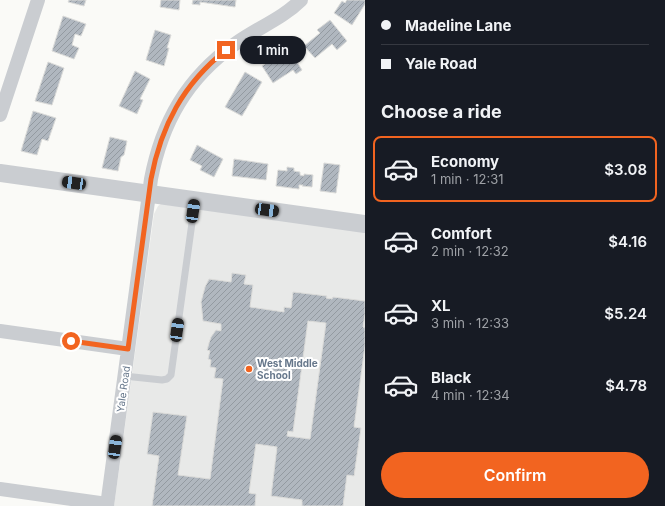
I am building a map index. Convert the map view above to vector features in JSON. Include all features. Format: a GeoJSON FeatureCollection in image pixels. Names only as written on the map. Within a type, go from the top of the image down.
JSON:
{"type":"FeatureCollection","features":[{"type":"Feature","properties":{"kind":"street"},"geometry":{"type":"LineString","coordinates":[[0,114],[38,0]]}},
{"type":"Feature","properties":{"kind":"street","name":"Yale Road"},"geometry":{"type":"LineString","coordinates":[[107,505],[149,194],[155,160],[165,129],[176,106],[189,88],[217,57],[250,34],[281,16],[301,0]]}},
{"type":"Feature","properties":{"kind":"street"},"geometry":{"type":"LineString","coordinates":[[0,172],[365,224]]}},
{"type":"Feature","properties":{"kind":"street"},"geometry":{"type":"LineString","coordinates":[[0,331],[128,349]]}},
{"type":"Feature","properties":{"kind":"street"},"geometry":{"type":"LineString","coordinates":[[0,489],[107,505]]}},
{"type":"Feature","properties":{"kind":"lane"},"geometry":{"type":"LineString","coordinates":[[124,376],[162,380],[167,379],[171,375],[195,200]]}},
{"type":"Feature","properties":{"kind":"shaded area","name":"West Middle School"},"geometry":{"type":"Polygon","coordinates":[[[161,204],[365,232],[365,506],[114,506],[154,214],[158,206],[161,204]]]}},
{"type":"Feature","properties":{"kind":"building"},"geometry":{"type":"Polygon","coordinates":[[[69,0],[86,0],[84,6],[68,2],[69,0]]]}},
{"type":"Feature","properties":{"kind":"building"},"geometry":{"type":"Polygon","coordinates":[[[161,0],[180,0],[179,10],[160,7],[161,0]]]}},
{"type":"Feature","properties":{"kind":"building"},"geometry":{"type":"Polygon","coordinates":[[[193,0],[236,0],[235,7],[200,2],[200,5],[192,4],[193,0]]]}},
{"type":"Feature","properties":{"kind":"building"},"geometry":{"type":"Polygon","coordinates":[[[347,0],[365,0],[365,4],[352,25],[334,13],[342,1],[345,3],[347,0]]]}},
{"type":"Feature","properties":{"kind":"building"},"geometry":{"type":"Polygon","coordinates":[[[63,16],[86,24],[81,36],[75,34],[72,45],[79,48],[74,59],[52,51],[63,16]]]}},
{"type":"Feature","properties":{"kind":"building"},"geometry":{"type":"Polygon","coordinates":[[[330,20],[347,41],[337,50],[332,44],[315,58],[304,46],[320,33],[317,30],[330,20]]]}},
{"type":"Feature","properties":{"kind":"building"},"geometry":{"type":"Polygon","coordinates":[[[155,30],[171,35],[164,66],[146,60],[155,30]]]}},
{"type":"Feature","properties":{"kind":"building"},"geometry":{"type":"Polygon","coordinates":[[[289,49],[302,70],[296,74],[293,70],[273,83],[262,66],[289,49]]]}},
{"type":"Feature","properties":{"kind":"building"},"geometry":{"type":"Polygon","coordinates":[[[48,62],[64,68],[52,105],[35,101],[48,62]]]}},
{"type":"Feature","properties":{"kind":"building"},"geometry":{"type":"Polygon","coordinates":[[[135,71],[150,79],[140,99],[143,100],[137,114],[119,106],[135,71]]]}},
{"type":"Feature","properties":{"kind":"building"},"geometry":{"type":"Polygon","coordinates":[[[245,72],[262,82],[242,116],[225,107],[245,72]]]}},
{"type":"Feature","properties":{"kind":"building"},"geometry":{"type":"Polygon","coordinates":[[[33,111],[56,118],[48,141],[42,139],[37,155],[21,151],[33,111]]]}},
{"type":"Feature","properties":{"kind":"building"},"geometry":{"type":"Polygon","coordinates":[[[110,137],[127,141],[118,171],[102,168],[110,137]]]}},
{"type":"Feature","properties":{"kind":"building"},"geometry":{"type":"Polygon","coordinates":[[[197,145],[223,159],[214,177],[200,170],[202,166],[190,160],[197,145]]]}},
{"type":"Feature","properties":{"kind":"building"},"geometry":{"type":"Polygon","coordinates":[[[234,159],[268,164],[266,180],[232,176],[234,159]]]}},
{"type":"Feature","properties":{"kind":"building"},"geometry":{"type":"Polygon","coordinates":[[[324,163],[340,165],[336,193],[320,191],[324,163]]]}},
{"type":"Feature","properties":{"kind":"building"},"geometry":{"type":"Polygon","coordinates":[[[287,167],[294,168],[294,171],[300,172],[300,175],[313,175],[312,187],[299,185],[299,189],[276,186],[278,170],[287,171],[287,167]]]}},
{"type":"Feature","properties":{"kind":"building"},"geometry":{"type":"Polygon","coordinates":[[[232,273],[246,275],[244,284],[253,285],[250,307],[284,312],[284,307],[291,308],[293,292],[327,296],[326,298],[332,299],[333,297],[365,301],[363,327],[365,328],[365,346],[354,427],[361,428],[354,476],[347,475],[343,506],[302,506],[302,500],[271,496],[277,447],[256,444],[249,493],[256,494],[255,506],[152,506],[159,456],[147,454],[153,412],[187,416],[178,475],[210,479],[223,379],[214,378],[216,368],[210,367],[211,360],[208,359],[210,351],[207,350],[211,337],[216,330],[221,331],[221,324],[203,321],[201,302],[209,279],[231,282],[232,273]],[[308,321],[293,432],[288,431],[287,436],[310,439],[326,323],[308,321]]]}},
{"type":"Feature","properties":{"kind":"place","name":"West Middle School"},"geometry":{"type":"Point","coordinates":[249,369]}},
{"type":"Feature","properties":{"kind":"route"},"geometry":{"type":"LineString","coordinates":[[71,341],[128,349],[151,179],[161,140],[167,123],[176,106],[202,72],[226,50]]}}]}
